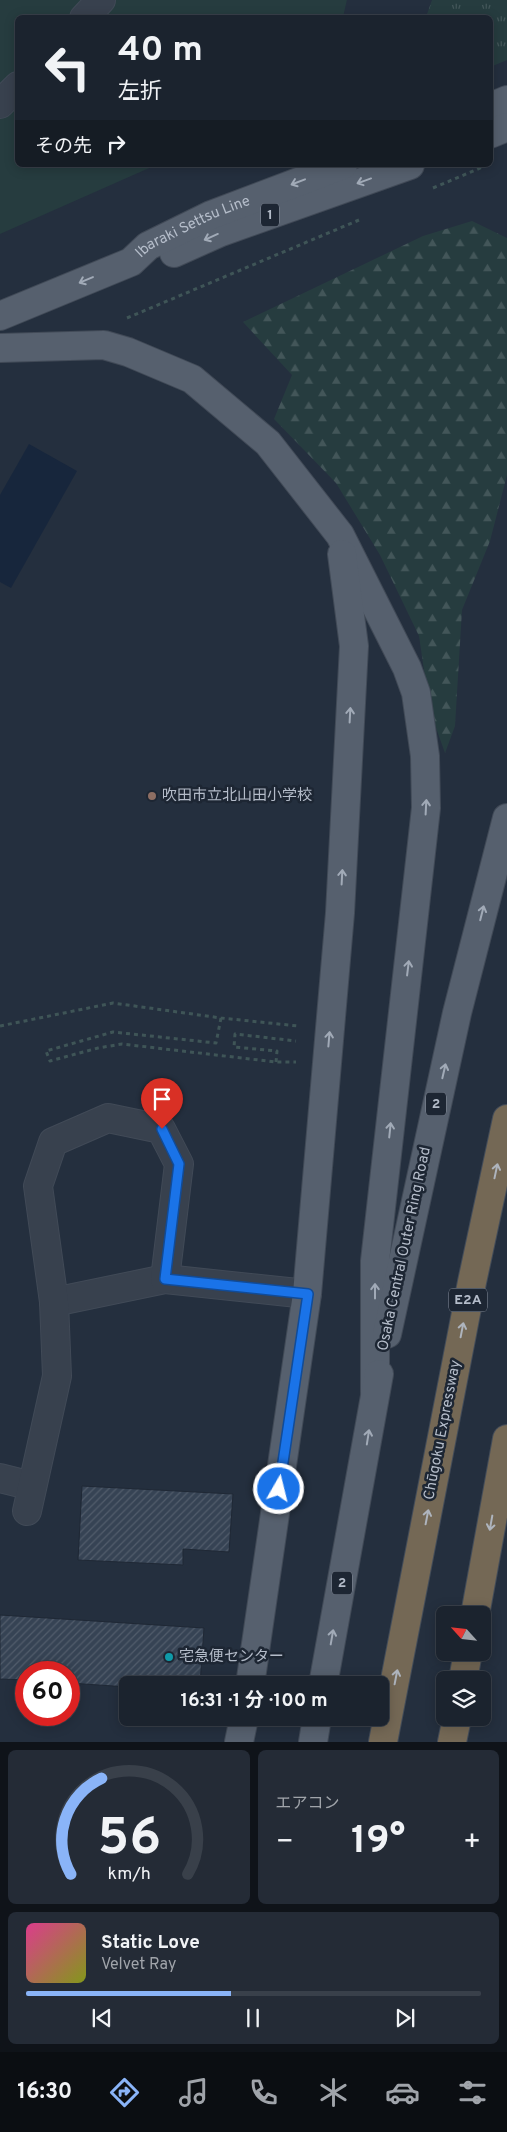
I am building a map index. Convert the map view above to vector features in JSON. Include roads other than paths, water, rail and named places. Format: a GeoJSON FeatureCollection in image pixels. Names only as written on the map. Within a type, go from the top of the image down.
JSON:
{"type":"FeatureCollection","features":[{"type":"Feature","properties":{"kind":"highway","name":"Chūgoku Expressway"},"geometry":{"type":"LineString","coordinates":[[383,1742],[472,1282],[507,1119]]}},
{"type":"Feature","properties":{"kind":"highway"},"geometry":{"type":"LineString","coordinates":[[477,1606],[507,1439]]}},
{"type":"Feature","properties":{"kind":"highway"},"geometry":{"type":"LineString","coordinates":[[452,1742],[455,1726]]}},
{"type":"Feature","properties":{"kind":"main road"},"geometry":{"type":"LineString","coordinates":[[493,106],[507,100]]}},
{"type":"Feature","properties":{"kind":"main road"},"geometry":{"type":"LineString","coordinates":[[493,133],[507,127]]}},
{"type":"Feature","properties":{"kind":"main road","name":"Ibaraki Settsu Line"},"geometry":{"type":"LineString","coordinates":[[131,262],[148,246],[211,215],[338,167]]}},
{"type":"Feature","properties":{"kind":"main road","name":"Ibaraki Settsu Line"},"geometry":{"type":"LineString","coordinates":[[0,316],[131,262],[158,260],[221,232],[404,167]]}},
{"type":"Feature","properties":{"kind":"main road"},"geometry":{"type":"LineString","coordinates":[[0,348],[104,345],[128,352],[192,379],[268,442],[340,535],[407,668],[417,701],[426,772],[425,824],[376,1252],[375,1392]]}},
{"type":"Feature","properties":{"kind":"main road"},"geometry":{"type":"LineString","coordinates":[[251,1676],[308,1294],[340,913],[354,646],[340,535]]}},
{"type":"Feature","properties":{"kind":"main road","name":"Osaka Central Outer Ring Road"},"geometry":{"type":"LineString","coordinates":[[325,1676],[375,1392],[404,1252],[457,1013],[507,818]]}},
{"type":"Feature","properties":{"kind":"main road"},"geometry":{"type":"LineString","coordinates":[[239,1742],[242,1726]]}},
{"type":"Feature","properties":{"kind":"main road"},"geometry":{"type":"LineString","coordinates":[[313,1742],[316,1726]]}},
{"type":"Feature","properties":{"kind":"street"},"geometry":{"type":"LineString","coordinates":[[87,15],[101,0]]}},
{"type":"Feature","properties":{"kind":"street"},"geometry":{"type":"LineString","coordinates":[[0,104],[15,89]]}},
{"type":"Feature","properties":{"kind":"street"},"geometry":{"type":"LineString","coordinates":[[0,1478],[29,1499],[57,1376],[54,1302],[38,1186],[53,1142],[108,1118],[162,1129],[179,1164],[165,1279]]}},
{"type":"Feature","properties":{"kind":"street"},"geometry":{"type":"LineString","coordinates":[[54,1302],[165,1279],[308,1294]]}},
{"type":"Feature","properties":{"kind":"water"},"geometry":{"type":"Polygon","coordinates":[[[29,444],[77,471],[11,588],[0,582],[0,495],[29,444]]]}},
{"type":"Feature","properties":{"kind":"place","name":"吹田市立北山田小学校"},"geometry":{"type":"Point","coordinates":[152,796]}},
{"type":"Feature","properties":{"kind":"place","name":"宅急便センター"},"geometry":{"type":"Point","coordinates":[169,1657]}}]}
